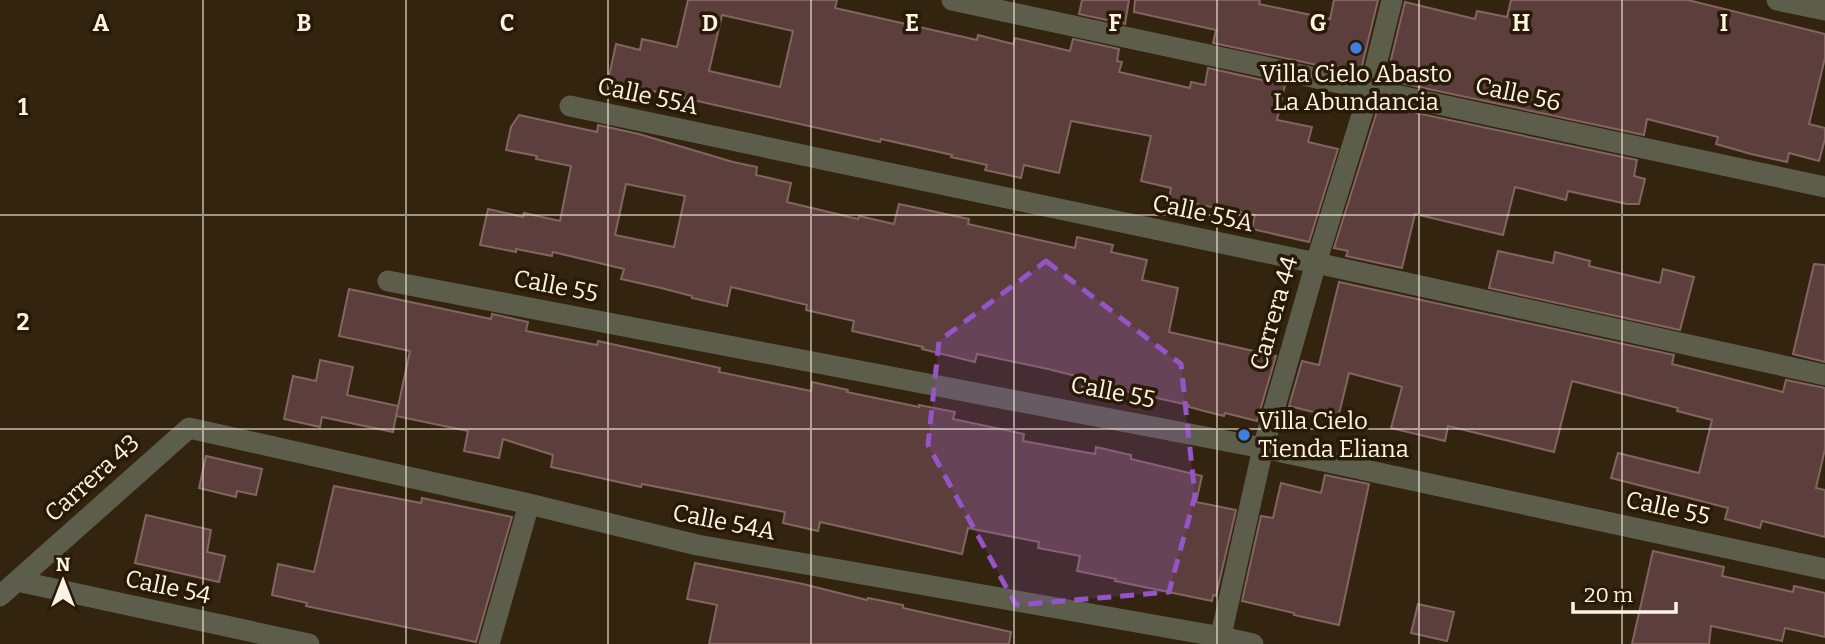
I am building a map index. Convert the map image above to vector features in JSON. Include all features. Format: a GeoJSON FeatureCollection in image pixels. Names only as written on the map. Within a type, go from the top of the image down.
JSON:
{"type":"FeatureCollection","features":[{"type":"Feature","properties":{"kind":"street","name":"Calle 56"},"geometry":{"type":"LineString","coordinates":[[952,0],[1825,187]]}},
{"type":"Feature","properties":{"kind":"street","name":"Carrera 44"},"geometry":{"type":"LineString","coordinates":[[1220,640],[1263,448],[1370,89],[1392,0]]}},
{"type":"Feature","properties":{"kind":"street"},"geometry":{"type":"LineString","coordinates":[[1777,0],[1825,10]]}},
{"type":"Feature","properties":{"kind":"street","name":"Calle 55A"},"geometry":{"type":"LineString","coordinates":[[570,106],[1316,263],[1825,375]]}},
{"type":"Feature","properties":{"kind":"street","name":"Calle 55"},"geometry":{"type":"LineString","coordinates":[[388,281],[1263,448],[1825,569]]}},
{"type":"Feature","properties":{"kind":"street","name":"Calle 54A"},"geometry":{"type":"LineString","coordinates":[[189,428],[529,503],[697,545],[1253,644]]}},
{"type":"Feature","properties":{"kind":"street","name":"Carrera 43"},"geometry":{"type":"LineString","coordinates":[[0,596],[189,428]]}},
{"type":"Feature","properties":{"kind":"street"},"geometry":{"type":"LineString","coordinates":[[489,644],[529,503]]}},
{"type":"Feature","properties":{"kind":"street","name":"Calle 54"},"geometry":{"type":"LineString","coordinates":[[17,581],[309,644]]}},
{"type":"Feature","properties":{"kind":"highlighted area"},"geometry":{"type":"Polygon","coordinates":[[[1046,261],[1181,364],[1195,496],[1169,592],[1016,605],[928,445],[939,341],[1046,261]]]}},
{"type":"Feature","properties":{"kind":"building"},"geometry":{"type":"Polygon","coordinates":[[[688,0],[837,0],[835,8],[977,40],[978,35],[1013,44],[1015,38],[1070,51],[1073,39],[1119,49],[1117,61],[1122,62],[1119,72],[1190,88],[1191,82],[1205,85],[1208,68],[1285,85],[1277,120],[1312,127],[1308,142],[1338,149],[1309,242],[1252,229],[1255,215],[1169,199],[1171,188],[1141,181],[1151,136],[1071,121],[1059,173],[1024,165],[1021,178],[985,170],[987,165],[951,157],[952,155],[881,139],[880,142],[608,81],[616,44],[640,50],[642,39],[677,47],[688,0]],[[722,15],[709,71],[780,87],[793,31],[722,15]]]}},
{"type":"Feature","properties":{"kind":"building"},"geometry":{"type":"Polygon","coordinates":[[[1082,0],[1129,0],[1125,24],[1079,14],[1082,0]]]}},
{"type":"Feature","properties":{"kind":"building"},"geometry":{"type":"Polygon","coordinates":[[[1135,0],[1260,0],[1259,4],[1330,19],[1334,0],[1378,0],[1360,74],[1213,43],[1216,30],[1134,12],[1135,0]]]}},
{"type":"Feature","properties":{"kind":"building"},"geometry":{"type":"Polygon","coordinates":[[[1511,0],[1688,0],[1825,34],[1825,58],[1809,124],[1825,128],[1819,161],[1789,153],[1787,162],[1751,154],[1716,144],[1718,137],[1647,119],[1644,135],[1386,80],[1405,2],[1475,19],[1477,11],[1507,17],[1511,0]]]}},
{"type":"Feature","properties":{"kind":"building"},"geometry":{"type":"Polygon","coordinates":[[[1379,105],[1637,160],[1634,176],[1645,179],[1639,204],[1627,204],[1568,191],[1566,200],[1515,187],[1503,235],[1415,214],[1402,268],[1346,256],[1348,251],[1334,248],[1379,105]]]}},
{"type":"Feature","properties":{"kind":"building"},"geometry":{"type":"Polygon","coordinates":[[[519,115],[597,132],[598,125],[639,134],[757,167],[756,175],[791,183],[787,202],[858,219],[859,216],[894,224],[899,204],[969,219],[968,224],[1075,248],[1077,237],[1113,245],[1111,252],[1147,260],[1142,280],[1178,288],[1169,332],[1276,356],[1257,421],[1225,413],[1224,416],[1189,405],[1115,389],[1114,394],[1082,387],[1084,378],[1048,369],[977,354],[975,362],[922,349],[923,347],[852,331],[854,321],[806,310],[807,305],[731,287],[727,306],[621,279],[624,269],[553,252],[552,256],[480,245],[488,209],[523,217],[524,213],[560,221],[571,166],[506,150],[511,127],[519,115]],[[626,184],[615,235],[674,247],[685,196],[626,184]]]}},
{"type":"Feature","properties":{"kind":"building"},"geometry":{"type":"Polygon","coordinates":[[[1498,251],[1553,263],[1555,252],[1590,261],[1589,266],[1660,283],[1663,269],[1694,277],[1680,330],[1489,288],[1498,251]]]}},
{"type":"Feature","properties":{"kind":"building"},"geometry":{"type":"Polygon","coordinates":[[[1814,264],[1825,265],[1825,362],[1793,354],[1814,264]]]}},
{"type":"Feature","properties":{"kind":"building"},"geometry":{"type":"Polygon","coordinates":[[[1339,282],[1674,355],[1672,364],[1783,392],[1786,380],[1825,388],[1825,449],[1816,488],[1825,490],[1825,537],[1762,521],[1760,528],[1725,519],[1728,508],[1611,478],[1618,453],[1699,473],[1712,420],[1677,411],[1678,408],[1572,381],[1554,452],[1448,426],[1445,441],[1391,428],[1402,387],[1349,373],[1338,418],[1289,406],[1302,361],[1319,365],[1339,282]]]}},
{"type":"Feature","properties":{"kind":"building"},"geometry":{"type":"Polygon","coordinates":[[[349,289],[491,319],[492,314],[528,322],[526,331],[597,345],[598,341],[720,368],[719,372],[811,391],[812,382],[848,390],[847,392],[955,412],[953,419],[1024,434],[1023,441],[1095,454],[1096,447],[1131,455],[1131,459],[1202,476],[1196,502],[1236,510],[1216,596],[1213,595],[1212,601],[1077,571],[1080,556],[1038,548],[1039,542],[968,528],[962,554],[820,522],[818,531],[783,523],[785,512],[642,484],[641,487],[551,467],[553,455],[503,439],[499,458],[464,451],[468,431],[396,416],[410,351],[339,336],[349,289]]]}},
{"type":"Feature","properties":{"kind":"building"},"geometry":{"type":"Polygon","coordinates":[[[320,360],[353,367],[347,395],[398,406],[393,432],[322,417],[320,427],[284,419],[293,376],[316,381],[320,360]]]}},
{"type":"Feature","properties":{"kind":"building"},"geometry":{"type":"Polygon","coordinates":[[[206,456],[262,469],[256,495],[237,491],[236,497],[199,488],[206,456]]]}},
{"type":"Feature","properties":{"kind":"building"},"geometry":{"type":"Polygon","coordinates":[[[1325,475],[1369,484],[1339,625],[1242,601],[1261,516],[1273,518],[1281,483],[1321,493],[1325,475]]]}},
{"type":"Feature","properties":{"kind":"building"},"geometry":{"type":"Polygon","coordinates":[[[334,486],[421,503],[422,498],[512,517],[476,642],[306,606],[307,603],[272,595],[278,564],[314,572],[334,486]]]}},
{"type":"Feature","properties":{"kind":"building"},"geometry":{"type":"Polygon","coordinates":[[[146,515],[211,530],[207,552],[225,556],[219,582],[135,563],[146,515]]]}},
{"type":"Feature","properties":{"kind":"building"},"geometry":{"type":"Polygon","coordinates":[[[1653,551],[1724,567],[1722,576],[1793,592],[1794,586],[1825,593],[1825,637],[1785,628],[1782,641],[1711,626],[1709,644],[1632,644],[1653,551]]]}},
{"type":"Feature","properties":{"kind":"building"},"geometry":{"type":"Polygon","coordinates":[[[695,563],[803,584],[867,600],[868,598],[903,605],[903,608],[1011,632],[1009,644],[709,644],[717,605],[687,599],[695,563]]]}},
{"type":"Feature","properties":{"kind":"building"},"geometry":{"type":"Polygon","coordinates":[[[1418,604],[1454,612],[1447,641],[1411,633],[1418,604]]]}},
{"type":"Feature","properties":{"kind":"place","name":"Villa Cielo Abasto La Abundancia"},"geometry":{"type":"Point","coordinates":[1356,48]}},
{"type":"Feature","properties":{"kind":"place","name":"Villa Cielo Tienda Eliana"},"geometry":{"type":"Point","coordinates":[1244,435]}}]}
